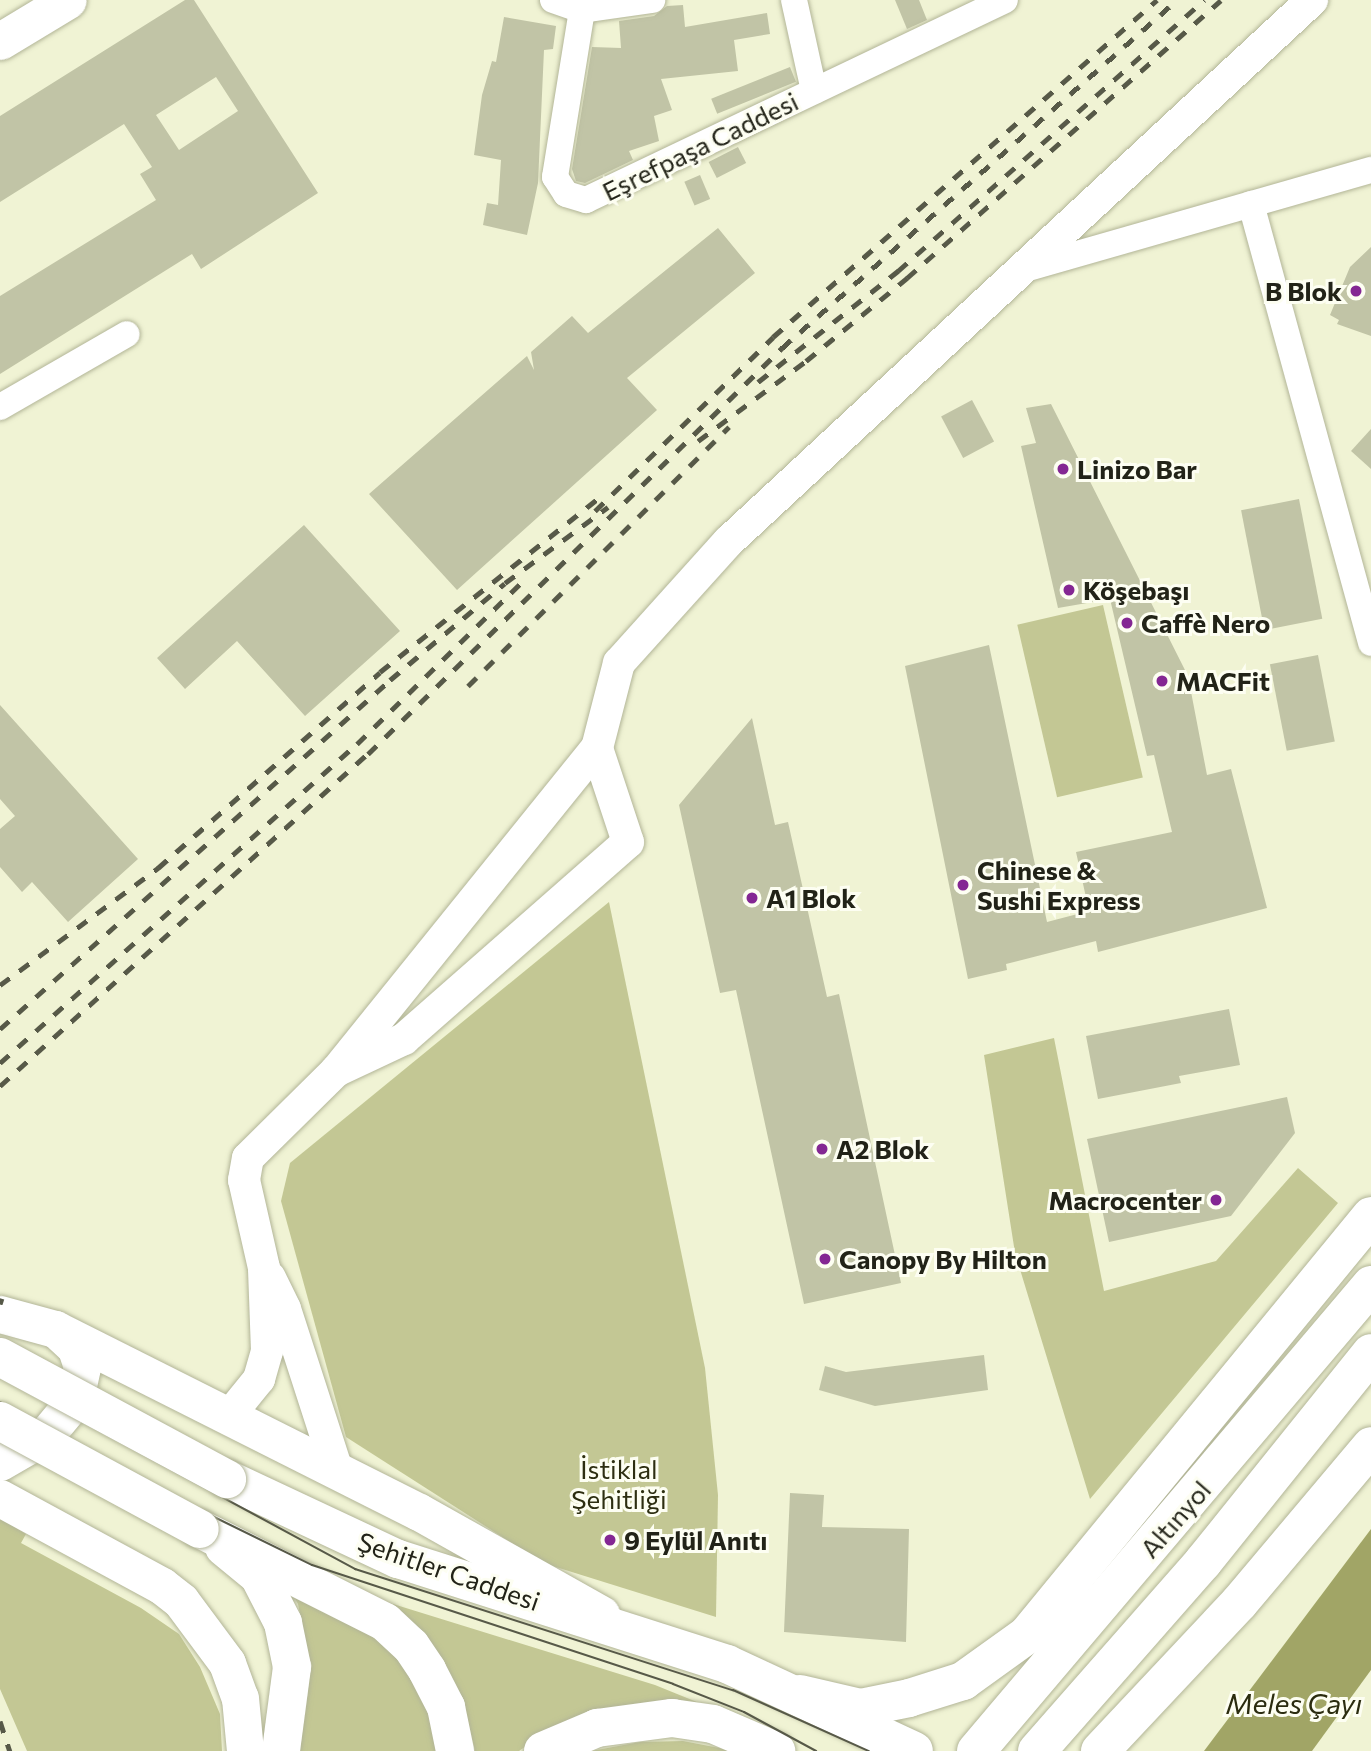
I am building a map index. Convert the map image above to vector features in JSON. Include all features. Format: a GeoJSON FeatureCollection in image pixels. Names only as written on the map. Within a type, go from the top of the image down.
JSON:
{"type":"FeatureCollection","features":[{"type":"Feature","properties":{"kind":"main road"},"geometry":{"type":"LineString","coordinates":[[0,41],[68,0]]}},
{"type":"Feature","properties":{"kind":"main road"},"geometry":{"type":"LineString","coordinates":[[800,1694],[860,1708],[909,1698],[963,1681],[1027,1634],[1371,1216]]}},
{"type":"Feature","properties":{"kind":"main road","name":"Altınyol"},"geometry":{"type":"LineString","coordinates":[[976,1751],[1260,1420],[1371,1285]]}},
{"type":"Feature","properties":{"kind":"main road"},"geometry":{"type":"LineString","coordinates":[[0,1314],[34,1319],[229,1416],[337,1471],[626,1628]]}},
{"type":"Feature","properties":{"kind":"main road"},"geometry":{"type":"LineString","coordinates":[[0,1462],[52,1430],[75,1400],[81,1378],[79,1357],[55,1329]]}},
{"type":"Feature","properties":{"kind":"main road","name":"Altınyol"},"geometry":{"type":"LineString","coordinates":[[1037,1751],[1281,1468],[1371,1353]]}},
{"type":"Feature","properties":{"kind":"main road","name":"Şehitler Caddesi"},"geometry":{"type":"LineString","coordinates":[[0,1357],[227,1479],[398,1559],[626,1628],[800,1694],[914,1751]]}},
{"type":"Feature","properties":{"kind":"main road"},"geometry":{"type":"LineString","coordinates":[[0,1421],[200,1529],[385,1622],[411,1646],[432,1679],[446,1707],[455,1751]]}},
{"type":"Feature","properties":{"kind":"main road"},"geometry":{"type":"LineString","coordinates":[[1100,1751],[1239,1603],[1371,1446]]}},
{"type":"Feature","properties":{"kind":"main road"},"geometry":{"type":"LineString","coordinates":[[0,1498],[162,1586],[181,1601],[227,1663],[240,1698],[245,1751]]}},
{"type":"Feature","properties":{"kind":"main road"},"geometry":{"type":"LineString","coordinates":[[200,1529],[258,1576],[282,1623],[292,1667],[281,1751]]}},
{"type":"Feature","properties":{"kind":"main road"},"geometry":{"type":"LineString","coordinates":[[543,1751],[597,1728],[672,1718],[713,1724],[776,1751]]}},
{"type":"Feature","properties":{"kind":"street"},"geometry":{"type":"LineString","coordinates":[[553,0],[582,10],[652,0]]}},
{"type":"Feature","properties":{"kind":"street"},"geometry":{"type":"LineString","coordinates":[[794,0],[814,91]]}},
{"type":"Feature","properties":{"kind":"street","name":"Eşrefpaşa Caddesi"},"geometry":{"type":"LineString","coordinates":[[582,10],[555,169],[560,190],[571,197],[593,199],[1005,0]]}},
{"type":"Feature","properties":{"kind":"street"},"geometry":{"type":"LineString","coordinates":[[337,1471],[285,1309],[264,1268],[248,1213],[244,1180],[248,1158],[336,1071],[597,748],[620,663],[728,542],[1312,0]]}},
{"type":"Feature","properties":{"kind":"street"},"geometry":{"type":"LineString","coordinates":[[1025,269],[1371,170]]}},
{"type":"Feature","properties":{"kind":"street"},"geometry":{"type":"LineString","coordinates":[[1251,204],[1371,643]]}},
{"type":"Feature","properties":{"kind":"street"},"geometry":{"type":"LineString","coordinates":[[0,407],[127,334]]}},
{"type":"Feature","properties":{"kind":"street"},"geometry":{"type":"LineString","coordinates":[[336,1071],[404,1039],[628,842],[597,748]]}},
{"type":"Feature","properties":{"kind":"street"},"geometry":{"type":"LineString","coordinates":[[229,1416],[260,1379],[267,1352],[264,1268]]}},
{"type":"Feature","properties":{"kind":"green space"},"geometry":{"type":"Polygon","coordinates":[[[1103,605],[1143,777],[1057,797],[1017,625],[1103,605]]]}},
{"type":"Feature","properties":{"kind":"green space","name":"İstiklal Şehitliği"},"geometry":{"type":"Polygon","coordinates":[[[609,902],[705,1368],[718,1495],[716,1617],[543,1563],[346,1437],[281,1201],[290,1163],[609,902]]]}},
{"type":"Feature","properties":{"kind":"green space"},"geometry":{"type":"Polygon","coordinates":[[[1054,1038],[1104,1291],[1216,1261],[1298,1168],[1338,1203],[1090,1499],[1015,1253],[984,1055],[1054,1038]]]}},
{"type":"Feature","properties":{"kind":"green space"},"geometry":{"type":"Polygon","coordinates":[[[0,1518],[26,1534],[21,1543],[141,1608],[179,1634],[200,1667],[220,1714],[222,1751],[27,1751],[0,1689],[0,1518]]]}},
{"type":"Feature","properties":{"kind":"green space"},"geometry":{"type":"Polygon","coordinates":[[[287,1584],[368,1623],[427,1696],[438,1751],[298,1751],[310,1667],[298,1604],[287,1584]]]}},
{"type":"Feature","properties":{"kind":"green space"},"geometry":{"type":"Polygon","coordinates":[[[393,1604],[655,1685],[714,1709],[529,1744],[519,1751],[475,1751],[467,1717],[393,1604]]]}},
{"type":"Feature","properties":{"kind":"green space"},"geometry":{"type":"Polygon","coordinates":[[[683,1741],[735,1751],[591,1751],[640,1742],[683,1741]]]}},
{"type":"Feature","properties":{"kind":"water","name":"Meles Çayı"},"geometry":{"type":"Polygon","coordinates":[[[1371,1529],[1371,1670],[1312,1751],[1204,1751],[1371,1529]]]}},
{"type":"Feature","properties":{"kind":"building"},"geometry":{"type":"Polygon","coordinates":[[[185,0],[194,0],[318,193],[201,269],[192,254],[0,374],[0,296],[156,200],[140,174],[152,167],[124,124],[0,202],[0,116],[185,0]],[[216,77],[156,115],[179,150],[238,111],[216,77]]]}},
{"type":"Feature","properties":{"kind":"building"},"geometry":{"type":"Polygon","coordinates":[[[895,0],[919,0],[927,20],[907,29],[895,0]]]}},
{"type":"Feature","properties":{"kind":"building"},"geometry":{"type":"Polygon","coordinates":[[[683,5],[685,27],[767,13],[770,34],[734,40],[738,71],[661,79],[672,110],[654,116],[659,141],[629,151],[633,160],[585,183],[576,181],[572,169],[592,47],[621,48],[619,21],[654,16],[667,6],[683,5]]]}},
{"type":"Feature","properties":{"kind":"building"},"geometry":{"type":"Polygon","coordinates":[[[504,17],[556,26],[553,49],[544,50],[538,183],[527,235],[483,225],[487,203],[498,205],[501,160],[474,155],[482,95],[492,61],[496,62],[504,17]]]}},
{"type":"Feature","properties":{"kind":"building"},"geometry":{"type":"Polygon","coordinates":[[[790,67],[796,82],[717,114],[711,99],[790,67]]]}},
{"type":"Feature","properties":{"kind":"building"},"geometry":{"type":"Polygon","coordinates":[[[738,147],[746,163],[717,178],[709,162],[738,147]]]}},
{"type":"Feature","properties":{"kind":"building"},"geometry":{"type":"Polygon","coordinates":[[[700,175],[710,199],[695,206],[684,182],[700,175]]]}},
{"type":"Feature","properties":{"kind":"building"},"geometry":{"type":"Polygon","coordinates":[[[718,228],[755,273],[627,378],[657,410],[457,590],[369,494],[527,356],[534,370],[531,352],[572,316],[588,333],[718,228]]]}},
{"type":"Feature","properties":{"kind":"building","name":"B Blok"},"geometry":{"type":"Polygon","coordinates":[[[1371,247],[1371,336],[1337,324],[1339,320],[1330,315],[1350,267],[1371,247]]]}},
{"type":"Feature","properties":{"kind":"building"},"geometry":{"type":"Polygon","coordinates":[[[972,400],[994,441],[963,458],[941,416],[972,400]]]}},
{"type":"Feature","properties":{"kind":"building"},"geometry":{"type":"Polygon","coordinates":[[[1051,404],[1188,676],[1207,775],[1231,769],[1267,908],[1098,952],[1096,941],[1006,964],[1007,970],[968,979],[905,666],[989,645],[1047,922],[1089,911],[1076,852],[1172,832],[1154,755],[1147,756],[1110,599],[1058,608],[1021,446],[1036,443],[1026,408],[1051,404]]]}},
{"type":"Feature","properties":{"kind":"building"},"geometry":{"type":"Polygon","coordinates":[[[1371,429],[1371,469],[1351,451],[1371,429]]]}},
{"type":"Feature","properties":{"kind":"building"},"geometry":{"type":"Polygon","coordinates":[[[1299,499],[1322,619],[1264,630],[1241,510],[1299,499]]]}},
{"type":"Feature","properties":{"kind":"building"},"geometry":{"type":"Polygon","coordinates":[[[304,525],[400,631],[305,716],[237,641],[185,689],[157,658],[304,525]]]}},
{"type":"Feature","properties":{"kind":"building"},"geometry":{"type":"Polygon","coordinates":[[[1318,655],[1335,741],[1287,751],[1270,664],[1318,655]]]}},
{"type":"Feature","properties":{"kind":"building"},"geometry":{"type":"Polygon","coordinates":[[[0,705],[138,859],[68,922],[32,882],[22,892],[0,867],[0,829],[15,816],[0,799],[0,705]]]}},
{"type":"Feature","properties":{"kind":"building"},"geometry":{"type":"Polygon","coordinates":[[[752,718],[775,825],[788,822],[827,997],[839,994],[901,1283],[804,1304],[736,990],[720,993],[679,805],[752,718]]]}},
{"type":"Feature","properties":{"kind":"building"},"geometry":{"type":"Polygon","coordinates":[[[1229,1009],[1240,1065],[1179,1076],[1181,1083],[1098,1099],[1086,1036],[1229,1009]]]}},
{"type":"Feature","properties":{"kind":"building"},"geometry":{"type":"Polygon","coordinates":[[[1287,1097],[1295,1133],[1231,1216],[1109,1242],[1087,1139],[1287,1097]]]}},
{"type":"Feature","properties":{"kind":"building"},"geometry":{"type":"Polygon","coordinates":[[[984,1355],[988,1390],[875,1406],[819,1390],[825,1366],[846,1372],[984,1355]]]}},
{"type":"Feature","properties":{"kind":"building"},"geometry":{"type":"Polygon","coordinates":[[[790,1493],[824,1495],[822,1527],[909,1529],[906,1642],[784,1632],[790,1493]]]}},
{"type":"Feature","properties":{"kind":"tram line"},"geometry":{"type":"LineString","coordinates":[[0,1377],[355,1569],[733,1690],[869,1751]]}},
{"type":"Feature","properties":{"kind":"tram line"},"geometry":{"type":"LineString","coordinates":[[0,1402],[208,1514],[312,1565],[673,1684],[744,1712],[816,1751]]}},
{"type":"Feature","properties":{"kind":"railway"},"geometry":{"type":"LineString","coordinates":[[595,511],[773,337],[1157,0]]}},
{"type":"Feature","properties":{"kind":"railway"},"geometry":{"type":"LineString","coordinates":[[0,1086],[368,754],[782,348],[1177,0]]}},
{"type":"Feature","properties":{"kind":"railway"},"geometry":{"type":"LineString","coordinates":[[758,382],[898,271],[1204,0]]}},
{"type":"Feature","properties":{"kind":"railway"},"geometry":{"type":"LineString","coordinates":[[698,441],[806,361],[907,278],[1221,0]]}},
{"type":"Feature","properties":{"kind":"railway"},"geometry":{"type":"LineString","coordinates":[[468,686],[729,427]]}},
{"type":"Feature","properties":{"kind":"railway"},"geometry":{"type":"LineString","coordinates":[[0,985],[158,868],[380,672],[600,497]]}},
{"type":"Feature","properties":{"kind":"railway"},"geometry":{"type":"LineString","coordinates":[[0,1029],[390,680],[505,583],[608,507]]}},
{"type":"Feature","properties":{"kind":"railway"},"geometry":{"type":"LineString","coordinates":[[0,1063],[357,744],[527,577]]}},
{"type":"Feature","properties":{"kind":"railway"},"geometry":{"type":"LineString","coordinates":[[0,1304],[2,1298]]}},
{"type":"Feature","properties":{"kind":"railway"},"geometry":{"type":"LineString","coordinates":[[0,1721],[10,1751]]}},
{"type":"Feature","properties":{"kind":"place","name":"B Blok"},"geometry":{"type":"Point","coordinates":[1356,291]}},
{"type":"Feature","properties":{"kind":"place","name":"Linizo Bar"},"geometry":{"type":"Point","coordinates":[1063,469]}},
{"type":"Feature","properties":{"kind":"place","name":"Köşebaşı"},"geometry":{"type":"Point","coordinates":[1069,590]}},
{"type":"Feature","properties":{"kind":"place","name":"Caffè Nero"},"geometry":{"type":"Point","coordinates":[1127,623]}},
{"type":"Feature","properties":{"kind":"place","name":"MACFit"},"geometry":{"type":"Point","coordinates":[1162,681]}},
{"type":"Feature","properties":{"kind":"place","name":"Chinese & Sushi Express"},"geometry":{"type":"Point","coordinates":[963,885]}},
{"type":"Feature","properties":{"kind":"place","name":"A1 Blok"},"geometry":{"type":"Point","coordinates":[752,898]}},
{"type":"Feature","properties":{"kind":"place","name":"A2 Blok"},"geometry":{"type":"Point","coordinates":[822,1149]}},
{"type":"Feature","properties":{"kind":"place","name":"Macrocenter"},"geometry":{"type":"Point","coordinates":[1216,1200]}},
{"type":"Feature","properties":{"kind":"place","name":"Canopy By Hilton"},"geometry":{"type":"Point","coordinates":[825,1259]}},
{"type":"Feature","properties":{"kind":"place","name":"9 Eylül Anıtı"},"geometry":{"type":"Point","coordinates":[610,1540]}}]}
